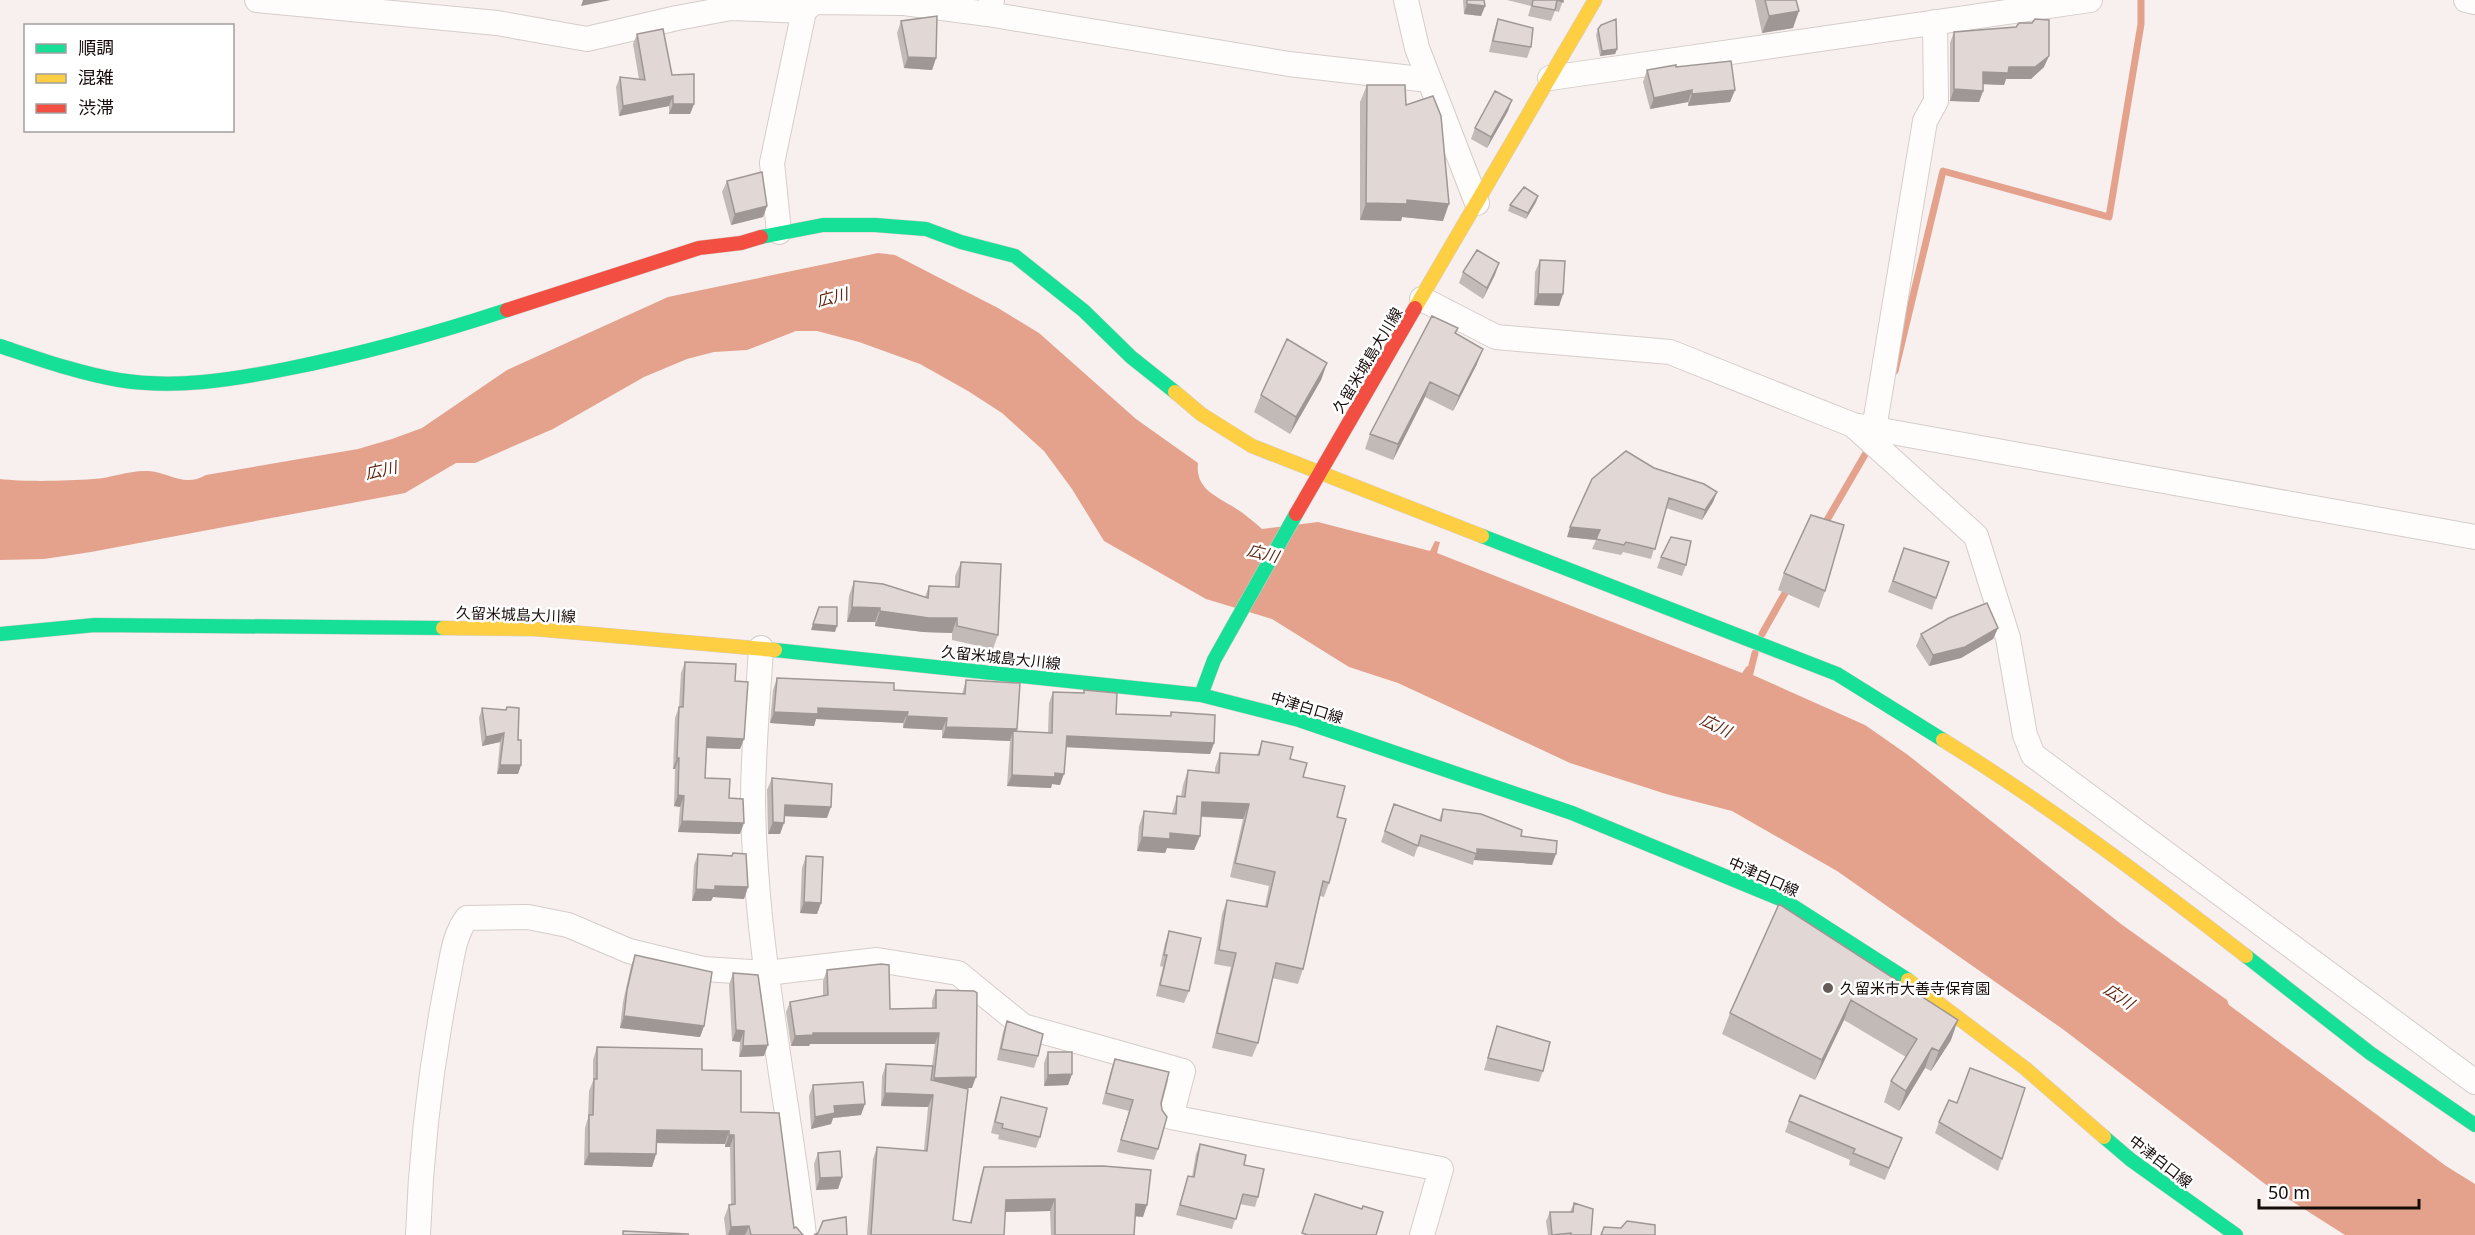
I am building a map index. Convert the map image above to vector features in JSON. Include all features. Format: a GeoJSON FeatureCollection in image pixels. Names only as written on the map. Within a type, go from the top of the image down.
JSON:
{"type":"FeatureCollection","features":[{"type":"Feature","properties":{"kind":"main road","name":"久留米城島大川線"},"geometry":{"type":"LineString","coordinates":[[0,634],[95,625],[535,628],[761,648],[1201,695],[1214,660],[1317,476],[1595,0]]}},
{"type":"Feature","properties":{"kind":"main road"},"geometry":{"type":"LineString","coordinates":[[0,346],[61,368],[119,380],[164,384],[227,381],[365,353],[439,332],[699,248],[741,243],[779,232],[823,225],[926,229],[961,242],[1015,256],[1084,311],[1131,357],[1201,414],[1252,446],[1317,476],[1837,674],[1992,770],[2157,887],[2370,1053],[2475,1125]]}},
{"type":"Feature","properties":{"kind":"main road","name":"中津白口線"},"geometry":{"type":"LineString","coordinates":[[1201,695],[1299,720],[1572,813],[1785,901],[1911,982],[2026,1069],[2131,1160],[2236,1235]]}},
{"type":"Feature","properties":{"kind":"street"},"geometry":{"type":"LineString","coordinates":[[257,0],[497,24],[587,39],[731,8],[904,3],[990,7],[1289,64],[1429,80]]}},
{"type":"Feature","properties":{"kind":"street"},"geometry":{"type":"LineString","coordinates":[[1406,0],[1417,48],[1477,203]]}},
{"type":"Feature","properties":{"kind":"street"},"geometry":{"type":"LineString","coordinates":[[1550,78],[1935,22],[1985,8],[2090,0]]}},
{"type":"Feature","properties":{"kind":"street"},"geometry":{"type":"LineString","coordinates":[[2466,0],[2475,2]]}},
{"type":"Feature","properties":{"kind":"street"},"geometry":{"type":"LineString","coordinates":[[779,232],[772,163],[810,5]]}},
{"type":"Feature","properties":{"kind":"street"},"geometry":{"type":"LineString","coordinates":[[1864,427],[1925,121],[1936,101],[1935,22]]}},
{"type":"Feature","properties":{"kind":"street"},"geometry":{"type":"LineString","coordinates":[[1422,299],[1496,337],[1670,352],[1864,427],[2475,537]]}},
{"type":"Feature","properties":{"kind":"street"},"geometry":{"type":"LineString","coordinates":[[1864,427],[1976,536],[2007,638],[2025,735],[2033,755],[2475,1082]]}},
{"type":"Feature","properties":{"kind":"street"},"geometry":{"type":"LineString","coordinates":[[761,648],[753,801],[758,891],[767,973],[804,1235]]}},
{"type":"Feature","properties":{"kind":"street"},"geometry":{"type":"LineString","coordinates":[[418,1235],[420,1175],[442,1009],[458,930],[467,918],[528,917],[568,925],[629,951],[703,969],[767,973],[877,960],[958,973],[1023,1026],[1183,1071],[1171,1117],[1441,1169],[1422,1235]]}},
{"type":"Feature","properties":{"kind":"water","name":"広川"},"geometry":{"type":"Polygon","coordinates":[[[878,253],[895,255],[998,308],[1039,333],[1136,419],[1198,463],[1198,472],[1203,486],[1262,529],[1318,522],[1430,551],[1435,541],[1440,542],[1437,553],[1742,673],[1747,666],[1753,669],[1753,675],[1865,725],[1908,755],[2121,924],[2227,1000],[2229,1005],[2446,1166],[2475,1184],[2475,1235],[2345,1235],[2265,1184],[2064,1030],[1837,871],[1732,811],[1666,794],[1570,763],[1398,683],[1349,667],[1272,619],[1206,599],[1104,541],[1072,489],[1044,451],[1002,413],[920,364],[859,342],[817,331],[796,331],[747,350],[714,352],[687,359],[644,377],[553,429],[475,463],[456,463],[405,493],[91,552],[44,559],[0,560],[0,479],[83,480],[148,471],[191,480],[206,475],[358,449],[422,428],[507,370],[668,297],[878,253]]]}},
{"type":"Feature","properties":{"kind":"building"},"geometry":{"type":"Polygon","coordinates":[[[1467,0],[1484,0],[1485,6],[1467,4],[1467,0]]]}},
{"type":"Feature","properties":{"kind":"building"},"geometry":{"type":"Polygon","coordinates":[[[1533,0],[1557,0],[1555,10],[1532,6],[1533,0]]]}},
{"type":"Feature","properties":{"kind":"building"},"geometry":{"type":"Polygon","coordinates":[[[1765,0],[1796,0],[1799,11],[1769,16],[1765,0]]]}},
{"type":"Feature","properties":{"kind":"building"},"geometry":{"type":"Polygon","coordinates":[[[937,16],[936,58],[908,57],[901,21],[937,16]]]}},
{"type":"Feature","properties":{"kind":"building"},"geometry":{"type":"Polygon","coordinates":[[[1498,19],[1533,28],[1531,47],[1493,41],[1498,19]]]}},
{"type":"Feature","properties":{"kind":"building"},"geometry":{"type":"Polygon","coordinates":[[[1616,19],[1617,49],[1602,51],[1598,29],[1601,25],[1616,19]]]}},
{"type":"Feature","properties":{"kind":"building"},"geometry":{"type":"Polygon","coordinates":[[[2035,19],[2049,20],[2049,56],[2035,67],[2009,67],[2008,73],[1983,72],[1983,91],[1954,89],[1954,32],[2016,27],[2019,23],[2032,23],[2035,19]]]}},
{"type":"Feature","properties":{"kind":"building"},"geometry":{"type":"Polygon","coordinates":[[[663,29],[672,75],[694,74],[694,104],[673,104],[673,96],[623,106],[620,77],[645,80],[637,34],[663,29]]]}},
{"type":"Feature","properties":{"kind":"building"},"geometry":{"type":"Polygon","coordinates":[[[1731,61],[1735,90],[1692,94],[1692,90],[1654,98],[1647,70],[1676,65],[1676,67],[1731,61]]]}},
{"type":"Feature","properties":{"kind":"building"},"geometry":{"type":"Polygon","coordinates":[[[1367,85],[1405,85],[1406,105],[1433,96],[1441,116],[1449,204],[1407,200],[1407,204],[1366,203],[1367,85]]]}},
{"type":"Feature","properties":{"kind":"building"},"geometry":{"type":"Polygon","coordinates":[[[1495,91],[1512,100],[1491,137],[1475,128],[1495,91]]]}},
{"type":"Feature","properties":{"kind":"building"},"geometry":{"type":"Polygon","coordinates":[[[762,172],[767,206],[735,214],[727,181],[762,172]]]}},
{"type":"Feature","properties":{"kind":"building"},"geometry":{"type":"Polygon","coordinates":[[[1524,187],[1538,196],[1528,213],[1510,205],[1524,187]]]}},
{"type":"Feature","properties":{"kind":"building"},"geometry":{"type":"Polygon","coordinates":[[[1477,250],[1499,263],[1487,288],[1463,272],[1477,250]]]}},
{"type":"Feature","properties":{"kind":"building"},"geometry":{"type":"Polygon","coordinates":[[[1540,260],[1565,261],[1563,294],[1538,294],[1540,260]]]}},
{"type":"Feature","properties":{"kind":"building"},"geometry":{"type":"Polygon","coordinates":[[[1432,316],[1458,328],[1455,333],[1483,349],[1459,396],[1430,382],[1398,444],[1370,434],[1432,316]]]}},
{"type":"Feature","properties":{"kind":"building"},"geometry":{"type":"Polygon","coordinates":[[[1287,339],[1327,363],[1296,417],[1261,395],[1287,339]]]}},
{"type":"Feature","properties":{"kind":"building"},"geometry":{"type":"Polygon","coordinates":[[[1626,451],[1654,468],[1704,484],[1717,492],[1705,510],[1669,498],[1655,549],[1626,542],[1624,545],[1596,539],[1600,530],[1570,527],[1592,479],[1626,451]]]}},
{"type":"Feature","properties":{"kind":"building"},"geometry":{"type":"Polygon","coordinates":[[[1811,515],[1844,525],[1825,591],[1784,573],[1811,515]]]}},
{"type":"Feature","properties":{"kind":"building"},"geometry":{"type":"Polygon","coordinates":[[[1671,537],[1691,541],[1686,565],[1661,557],[1671,537]]]}},
{"type":"Feature","properties":{"kind":"building"},"geometry":{"type":"Polygon","coordinates":[[[1904,548],[1949,562],[1936,598],[1893,581],[1904,548]]]}},
{"type":"Feature","properties":{"kind":"building"},"geometry":{"type":"Polygon","coordinates":[[[961,562],[1001,564],[998,635],[957,626],[957,618],[929,618],[880,611],[880,608],[852,607],[854,581],[883,584],[928,598],[929,586],[959,587],[961,562]]]}},
{"type":"Feature","properties":{"kind":"building"},"geometry":{"type":"Polygon","coordinates":[[[1987,603],[1998,628],[1965,647],[1933,655],[1921,634],[1949,618],[1987,603]]]}},
{"type":"Feature","properties":{"kind":"building"},"geometry":{"type":"Polygon","coordinates":[[[819,607],[837,607],[837,626],[813,624],[819,607]]]}},
{"type":"Feature","properties":{"kind":"building"},"geometry":{"type":"Polygon","coordinates":[[[685,662],[736,664],[735,681],[748,682],[744,739],[707,737],[705,778],[730,779],[729,798],[743,799],[744,823],[682,821],[684,796],[678,795],[679,758],[677,758],[679,707],[683,707],[685,662]]]}},
{"type":"Feature","properties":{"kind":"building"},"geometry":{"type":"Polygon","coordinates":[[[777,678],[894,683],[894,690],[965,694],[966,680],[1020,683],[1017,729],[946,727],[947,718],[907,716],[908,712],[818,708],[818,714],[774,712],[777,678]]]}},
{"type":"Feature","properties":{"kind":"building"},"geometry":{"type":"Polygon","coordinates":[[[1084,690],[1117,693],[1116,714],[1171,716],[1171,712],[1215,715],[1214,743],[1067,736],[1064,774],[1055,773],[1055,777],[1012,775],[1013,731],[1052,733],[1053,692],[1084,693],[1084,690]]]}},
{"type":"Feature","properties":{"kind":"building"},"geometry":{"type":"Polygon","coordinates":[[[507,707],[519,708],[518,740],[521,740],[521,765],[500,765],[504,733],[486,737],[482,708],[506,710],[507,707]]]}},
{"type":"Feature","properties":{"kind":"building"},"geometry":{"type":"Polygon","coordinates":[[[1262,741],[1293,747],[1290,759],[1307,763],[1303,777],[1345,786],[1337,817],[1346,819],[1329,883],[1323,881],[1303,969],[1276,963],[1258,1043],[1217,1033],[1236,953],[1219,950],[1227,900],[1267,907],[1275,872],[1235,863],[1249,804],[1202,802],[1200,836],[1170,833],[1170,839],[1142,837],[1144,811],[1176,814],[1177,796],[1185,797],[1188,770],[1219,773],[1220,753],[1259,755],[1262,741]]]}},
{"type":"Feature","properties":{"kind":"building"},"geometry":{"type":"Polygon","coordinates":[[[772,778],[832,784],[831,807],[785,805],[784,823],[773,822],[772,778]]]}},
{"type":"Feature","properties":{"kind":"building"},"geometry":{"type":"Polygon","coordinates":[[[1394,804],[1441,821],[1443,809],[1481,814],[1522,830],[1521,836],[1557,841],[1556,854],[1477,849],[1477,854],[1421,835],[1418,846],[1385,831],[1394,804]]]}},
{"type":"Feature","properties":{"kind":"building"},"geometry":{"type":"Polygon","coordinates":[[[733,853],[746,854],[748,887],[715,886],[715,890],[696,889],[698,854],[732,856],[733,853]]]}},
{"type":"Feature","properties":{"kind":"building"},"geometry":{"type":"Polygon","coordinates":[[[806,856],[823,857],[821,903],[804,902],[806,856]]]}},
{"type":"Feature","properties":{"kind":"building"},"geometry":{"type":"Polygon","coordinates":[[[1779,904],[1958,1020],[1939,1051],[1932,1048],[1906,1091],[1891,1081],[1917,1039],[1851,1000],[1822,1060],[1730,1013],[1779,904]]]}},
{"type":"Feature","properties":{"kind":"building"},"geometry":{"type":"Polygon","coordinates":[[[1169,931],[1201,938],[1189,991],[1160,985],[1167,955],[1164,955],[1169,931]]]}},
{"type":"Feature","properties":{"kind":"building"},"geometry":{"type":"Polygon","coordinates":[[[635,955],[712,972],[704,1026],[624,1016],[635,955]]]}},
{"type":"Feature","properties":{"kind":"building"},"geometry":{"type":"Polygon","coordinates":[[[889,965],[890,1009],[936,1008],[936,990],[977,993],[976,1077],[934,1078],[939,1033],[813,1033],[813,1035],[795,1036],[790,1002],[828,995],[827,970],[889,965]]]}},
{"type":"Feature","properties":{"kind":"building"},"geometry":{"type":"Polygon","coordinates":[[[733,973],[758,975],[768,1045],[743,1046],[744,1031],[736,1030],[733,973]]]}},
{"type":"Feature","properties":{"kind":"building"},"geometry":{"type":"Polygon","coordinates":[[[1007,1021],[1043,1034],[1038,1056],[1001,1049],[1007,1021]]]}},
{"type":"Feature","properties":{"kind":"building"},"geometry":{"type":"Polygon","coordinates":[[[1497,1026],[1550,1042],[1543,1071],[1488,1058],[1497,1026]]]}},
{"type":"Feature","properties":{"kind":"building"},"geometry":{"type":"Polygon","coordinates":[[[597,1047],[702,1049],[702,1070],[741,1071],[741,1112],[779,1113],[794,1228],[796,1227],[803,1235],[751,1235],[749,1226],[731,1227],[729,1205],[735,1204],[734,1135],[729,1135],[729,1131],[657,1130],[656,1154],[589,1153],[589,1115],[593,1115],[594,1079],[597,1079],[597,1047]]]}},
{"type":"Feature","properties":{"kind":"building"},"geometry":{"type":"Polygon","coordinates":[[[1048,1052],[1072,1052],[1072,1074],[1048,1075],[1048,1052]]]}},
{"type":"Feature","properties":{"kind":"building"},"geometry":{"type":"Polygon","coordinates":[[[1115,1059],[1169,1072],[1161,1103],[1162,1110],[1167,1117],[1158,1149],[1121,1140],[1133,1100],[1106,1093],[1115,1059]]]}},
{"type":"Feature","properties":{"kind":"building"},"geometry":{"type":"Polygon","coordinates":[[[886,1064],[933,1066],[931,1080],[968,1089],[953,1220],[971,1223],[984,1167],[1103,1166],[1151,1170],[1147,1205],[1136,1204],[1134,1235],[1055,1235],[1055,1199],[1006,1200],[1004,1235],[871,1235],[877,1147],[927,1151],[933,1095],[885,1093],[886,1064]]]}},
{"type":"Feature","properties":{"kind":"building"},"geometry":{"type":"Polygon","coordinates":[[[1970,1068],[2025,1088],[2002,1159],[1939,1122],[1949,1100],[1957,1103],[1970,1068]]]}},
{"type":"Feature","properties":{"kind":"building"},"geometry":{"type":"Polygon","coordinates":[[[863,1082],[865,1104],[834,1106],[835,1113],[815,1117],[813,1085],[863,1082]]]}},
{"type":"Feature","properties":{"kind":"building"},"geometry":{"type":"Polygon","coordinates":[[[1800,1095],[1902,1138],[1889,1168],[1853,1153],[1855,1149],[1789,1121],[1800,1095]]]}},
{"type":"Feature","properties":{"kind":"building"},"geometry":{"type":"Polygon","coordinates":[[[1001,1097],[1047,1108],[1040,1137],[1002,1128],[1003,1124],[995,1122],[1001,1097]]]}},
{"type":"Feature","properties":{"kind":"building"},"geometry":{"type":"Polygon","coordinates":[[[1200,1144],[1246,1155],[1244,1165],[1264,1169],[1258,1197],[1243,1194],[1236,1219],[1180,1205],[1188,1176],[1194,1177],[1200,1144]]]}},
{"type":"Feature","properties":{"kind":"building"},"geometry":{"type":"Polygon","coordinates":[[[840,1151],[842,1177],[820,1178],[818,1153],[840,1151]]]}},
{"type":"Feature","properties":{"kind":"building"},"geometry":{"type":"Polygon","coordinates":[[[1315,1194],[1362,1209],[1363,1206],[1383,1212],[1376,1235],[1308,1235],[1302,1233],[1315,1194]]]}},
{"type":"Feature","properties":{"kind":"building"},"geometry":{"type":"Polygon","coordinates":[[[1574,1203],[1593,1209],[1591,1235],[1571,1235],[1571,1233],[1552,1235],[1550,1212],[1573,1212],[1574,1203]]]}},
{"type":"Feature","properties":{"kind":"building"},"geometry":{"type":"Polygon","coordinates":[[[846,1217],[847,1235],[814,1235],[818,1233],[823,1221],[846,1217]]]}},
{"type":"Feature","properties":{"kind":"building"},"geometry":{"type":"Polygon","coordinates":[[[1627,1221],[1655,1225],[1655,1235],[1601,1235],[1604,1227],[1621,1228],[1627,1221]]]}},
{"type":"Feature","properties":{"kind":"building"},"geometry":{"type":"Polygon","coordinates":[[[623,1231],[689,1234],[623,1235],[623,1231]]]}},
{"type":"Feature","properties":{"kind":"waterway"},"geometry":{"type":"LineString","coordinates":[[1895,371],[1943,171],[2109,217],[2141,24],[2141,0]]}},
{"type":"Feature","properties":{"kind":"waterway"},"geometry":{"type":"LineString","coordinates":[[1823,527],[1870,446]]}},
{"type":"Feature","properties":{"kind":"waterway"},"geometry":{"type":"LineString","coordinates":[[1762,634],[1789,586]]}},
{"type":"Feature","properties":{"kind":"waterway"},"geometry":{"type":"LineString","coordinates":[[1749,677],[1755,653]]}},
{"type":"Feature","properties":{"kind":"traffic: fast"},"geometry":{"type":"LineString","coordinates":[[761,237],[823,225],[875,225],[926,229],[961,242],[1015,256],[1084,311],[1131,357],[1175,392]]}},
{"type":"Feature","properties":{"kind":"traffic: fast"},"geometry":{"type":"LineString","coordinates":[[0,346],[74,370],[119,380],[161,384],[203,382],[265,373],[342,357],[507,310]]}},
{"type":"Feature","properties":{"kind":"traffic: fast"},"geometry":{"type":"LineString","coordinates":[[775,650],[1201,695],[1214,660],[1296,514]]}},
{"type":"Feature","properties":{"kind":"traffic: fast"},"geometry":{"type":"LineString","coordinates":[[1482,536],[1837,674],[1943,740]]}},
{"type":"Feature","properties":{"kind":"traffic: fast"},"geometry":{"type":"LineString","coordinates":[[0,634],[95,625],[443,628]]}},
{"type":"Feature","properties":{"kind":"traffic: fast"},"geometry":{"type":"LineString","coordinates":[[1201,695],[1299,720],[1572,813],[1785,901],[1908,980]]}},
{"type":"Feature","properties":{"kind":"traffic: fast"},"geometry":{"type":"LineString","coordinates":[[2246,956],[2370,1053],[2475,1125]]}},
{"type":"Feature","properties":{"kind":"traffic: fast"},"geometry":{"type":"LineString","coordinates":[[2104,1137],[2131,1160],[2236,1235]]}},
{"type":"Feature","properties":{"kind":"traffic: slow"},"geometry":{"type":"LineString","coordinates":[[1415,308],[1595,0]]}},
{"type":"Feature","properties":{"kind":"traffic: slow"},"geometry":{"type":"LineString","coordinates":[[1175,392],[1201,414],[1252,446],[1482,536]]}},
{"type":"Feature","properties":{"kind":"traffic: slow"},"geometry":{"type":"LineString","coordinates":[[443,628],[535,629],[775,650]]}},
{"type":"Feature","properties":{"kind":"traffic: slow"},"geometry":{"type":"LineString","coordinates":[[1943,740],[2021,790],[2097,844],[2246,956]]}},
{"type":"Feature","properties":{"kind":"traffic: slow"},"geometry":{"type":"LineString","coordinates":[[1908,980],[2026,1069],[2104,1137]]}},
{"type":"Feature","properties":{"kind":"traffic: jam"},"geometry":{"type":"LineString","coordinates":[[507,310],[699,248],[741,243],[761,237]]}},
{"type":"Feature","properties":{"kind":"traffic: jam"},"geometry":{"type":"LineString","coordinates":[[1296,514],[1415,308]]}},
{"type":"Feature","properties":{"kind":"place","name":"久留米市大善寺保育園"},"geometry":{"type":"Point","coordinates":[1828,988]}}]}
